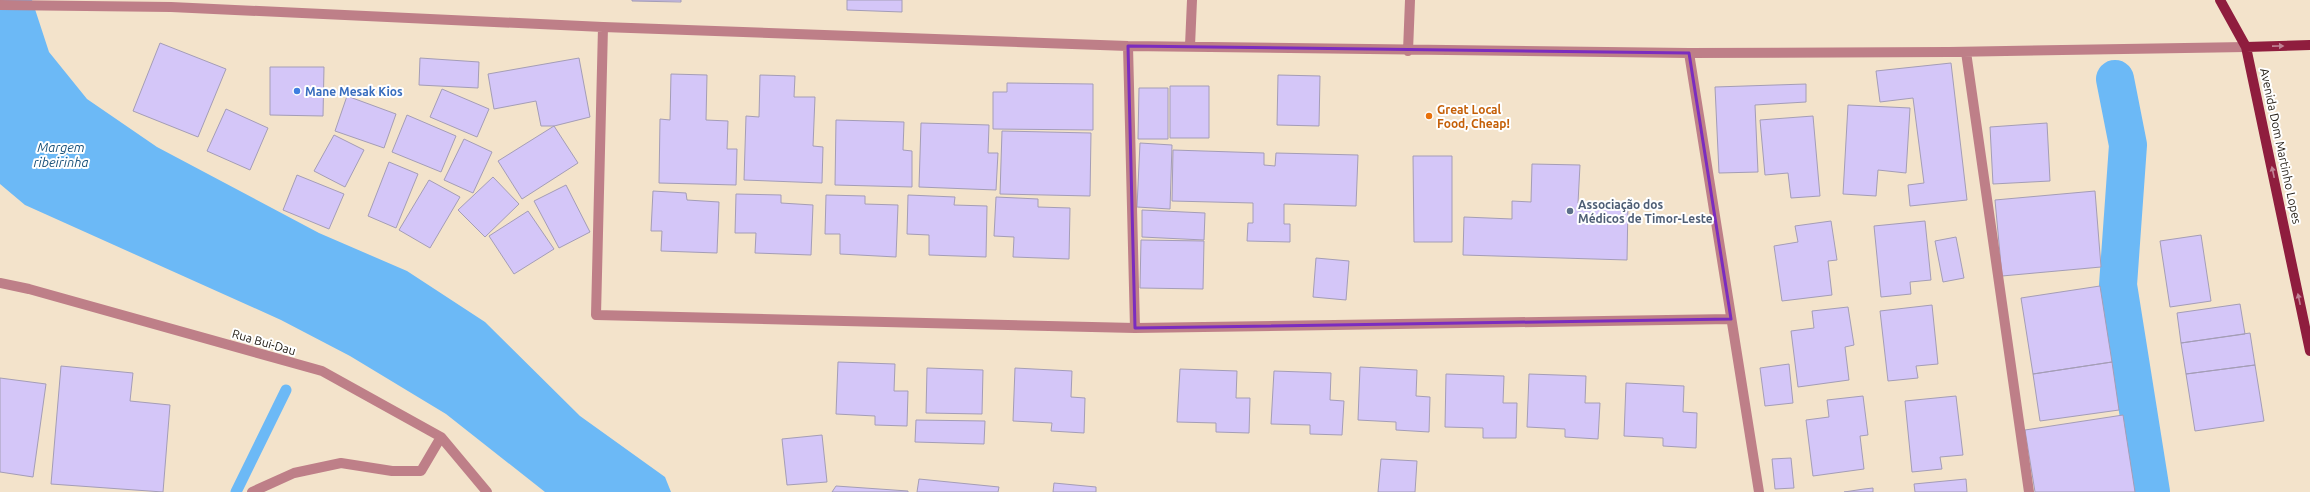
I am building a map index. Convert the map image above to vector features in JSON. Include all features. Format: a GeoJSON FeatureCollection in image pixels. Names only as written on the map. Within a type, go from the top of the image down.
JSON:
{"type":"FeatureCollection","features":[{"type":"Feature","properties":{"kind":"main road","name":"Avenida Dom Martinho Lopes"},"geometry":{"type":"LineString","coordinates":[[2220,0],[2246,47],[2310,351]]}},
{"type":"Feature","properties":{"kind":"main road"},"geometry":{"type":"LineString","coordinates":[[2246,47],[2310,45]]}},
{"type":"Feature","properties":{"kind":"street"},"geometry":{"type":"LineString","coordinates":[[1190,46],[1192,0]]}},
{"type":"Feature","properties":{"kind":"street"},"geometry":{"type":"LineString","coordinates":[[1408,51],[1410,0]]}},
{"type":"Feature","properties":{"kind":"street"},"geometry":{"type":"LineString","coordinates":[[0,5],[104,6],[168,4],[603,27],[1128,46],[1408,51],[1689,53],[1966,52],[2246,47]]}},
{"type":"Feature","properties":{"kind":"street"},"geometry":{"type":"LineString","coordinates":[[603,27],[596,315],[1135,328],[1731,319]]}},
{"type":"Feature","properties":{"kind":"street"},"geometry":{"type":"LineString","coordinates":[[1128,46],[1135,328]]}},
{"type":"Feature","properties":{"kind":"street"},"geometry":{"type":"LineString","coordinates":[[1966,52],[2029,492]]}},
{"type":"Feature","properties":{"kind":"street"},"geometry":{"type":"LineString","coordinates":[[1689,53],[1759,492]]}},
{"type":"Feature","properties":{"kind":"street","name":"Rua Bui-Dau"},"geometry":{"type":"LineString","coordinates":[[0,283],[29,289],[322,371],[441,437],[487,492]]}},
{"type":"Feature","properties":{"kind":"street"},"geometry":{"type":"LineString","coordinates":[[252,492],[294,473],[341,463],[392,471],[421,471],[441,437]]}},
{"type":"Feature","properties":{"kind":"highlighted area"},"geometry":{"type":"Polygon","coordinates":[[[1128,46],[1689,53],[1731,319],[1135,328],[1128,46]]]}},
{"type":"Feature","properties":{"kind":"water","name":"Margem ribeirinha"},"geometry":{"type":"Polygon","coordinates":[[[0,0],[32,0],[49,52],[87,99],[157,147],[319,233],[407,271],[485,322],[580,416],[665,477],[671,492],[545,492],[446,414],[350,356],[281,320],[25,205],[0,184],[0,0]]]}},
{"type":"Feature","properties":{"kind":"building"},"geometry":{"type":"Polygon","coordinates":[[[681,0],[681,2],[632,1],[681,0]]]}},
{"type":"Feature","properties":{"kind":"building"},"geometry":{"type":"Polygon","coordinates":[[[847,0],[902,0],[902,12],[847,10],[847,0]]]}},
{"type":"Feature","properties":{"kind":"building"},"geometry":{"type":"Polygon","coordinates":[[[160,43],[226,69],[198,137],[133,111],[160,43]]]}},
{"type":"Feature","properties":{"kind":"building"},"geometry":{"type":"Polygon","coordinates":[[[420,58],[479,62],[478,88],[419,85],[420,58]]]}},
{"type":"Feature","properties":{"kind":"building"},"geometry":{"type":"Polygon","coordinates":[[[579,58],[590,117],[554,126],[541,126],[536,101],[494,109],[488,74],[579,58]]]}},
{"type":"Feature","properties":{"kind":"building"},"geometry":{"type":"Polygon","coordinates":[[[1951,63],[1967,200],[1910,206],[1908,185],[1924,183],[1913,98],[1880,102],[1876,71],[1951,63]]]}},
{"type":"Feature","properties":{"kind":"building","name":"Mane Mesak Kios"},"geometry":{"type":"Polygon","coordinates":[[[270,67],[324,67],[323,116],[270,115],[270,67]]]}},
{"type":"Feature","properties":{"kind":"building"},"geometry":{"type":"Polygon","coordinates":[[[671,74],[707,75],[706,120],[728,121],[727,149],[737,149],[736,185],[659,183],[660,119],[670,120],[671,74]]]}},
{"type":"Feature","properties":{"kind":"building"},"geometry":{"type":"Polygon","coordinates":[[[760,75],[795,76],[794,97],[815,97],[813,146],[823,147],[822,183],[744,180],[746,116],[759,117],[760,75]]]}},
{"type":"Feature","properties":{"kind":"building"},"geometry":{"type":"Polygon","coordinates":[[[1278,75],[1320,76],[1319,126],[1277,125],[1278,75]]]}},
{"type":"Feature","properties":{"kind":"building"},"geometry":{"type":"Polygon","coordinates":[[[1007,83],[1093,84],[1093,130],[993,129],[993,92],[1007,92],[1007,83]]]}},
{"type":"Feature","properties":{"kind":"building"},"geometry":{"type":"Polygon","coordinates":[[[1806,84],[1806,102],[1755,105],[1758,172],[1719,173],[1715,87],[1806,84]]]}},
{"type":"Feature","properties":{"kind":"building"},"geometry":{"type":"Polygon","coordinates":[[[1170,86],[1209,86],[1209,138],[1170,138],[1170,86]]]}},
{"type":"Feature","properties":{"kind":"building"},"geometry":{"type":"Polygon","coordinates":[[[1139,88],[1168,88],[1168,139],[1138,139],[1139,88]]]}},
{"type":"Feature","properties":{"kind":"building"},"geometry":{"type":"Polygon","coordinates":[[[442,89],[489,109],[477,137],[430,117],[442,89]]]}},
{"type":"Feature","properties":{"kind":"building"},"geometry":{"type":"Polygon","coordinates":[[[347,96],[396,114],[384,148],[335,131],[347,96]]]}},
{"type":"Feature","properties":{"kind":"building"},"geometry":{"type":"Polygon","coordinates":[[[1848,105],[1910,108],[1906,173],[1878,170],[1876,196],[1843,194],[1848,105]]]}},
{"type":"Feature","properties":{"kind":"building"},"geometry":{"type":"Polygon","coordinates":[[[226,109],[268,128],[250,170],[207,151],[226,109]]]}},
{"type":"Feature","properties":{"kind":"building"},"geometry":{"type":"Polygon","coordinates":[[[407,115],[456,136],[441,172],[392,152],[407,115]]]}},
{"type":"Feature","properties":{"kind":"building"},"geometry":{"type":"Polygon","coordinates":[[[1813,116],[1820,196],[1791,198],[1788,173],[1765,175],[1760,120],[1813,116]]]}},
{"type":"Feature","properties":{"kind":"building"},"geometry":{"type":"Polygon","coordinates":[[[836,120],[904,122],[903,150],[912,151],[912,187],[835,185],[836,120]]]}},
{"type":"Feature","properties":{"kind":"building"},"geometry":{"type":"Polygon","coordinates":[[[921,123],[989,125],[988,153],[998,153],[996,190],[919,187],[921,123]]]}},
{"type":"Feature","properties":{"kind":"building"},"geometry":{"type":"Polygon","coordinates":[[[2047,123],[2050,181],[1993,184],[1990,127],[2047,123]]]}},
{"type":"Feature","properties":{"kind":"building"},"geometry":{"type":"Polygon","coordinates":[[[554,126],[578,163],[522,199],[498,161],[554,126]]]}},
{"type":"Feature","properties":{"kind":"building"},"geometry":{"type":"Polygon","coordinates":[[[1002,131],[1091,133],[1090,196],[1000,194],[1002,131]]]}},
{"type":"Feature","properties":{"kind":"building"},"geometry":{"type":"Polygon","coordinates":[[[334,135],[364,150],[345,187],[314,171],[334,135]]]}},
{"type":"Feature","properties":{"kind":"building"},"geometry":{"type":"Polygon","coordinates":[[[464,139],[492,152],[473,193],[444,180],[464,139]]]}},
{"type":"Feature","properties":{"kind":"building"},"geometry":{"type":"Polygon","coordinates":[[[1140,143],[1172,145],[1170,209],[1137,207],[1140,143]]]}},
{"type":"Feature","properties":{"kind":"building"},"geometry":{"type":"Polygon","coordinates":[[[1173,150],[1264,153],[1264,165],[1275,166],[1276,153],[1358,155],[1356,206],[1284,204],[1284,224],[1290,224],[1290,242],[1247,241],[1248,223],[1253,223],[1253,203],[1172,201],[1173,150]]]}},
{"type":"Feature","properties":{"kind":"building"},"geometry":{"type":"Polygon","coordinates":[[[1413,156],[1452,156],[1452,242],[1414,242],[1413,156]]]}},
{"type":"Feature","properties":{"kind":"building"},"geometry":{"type":"Polygon","coordinates":[[[389,162],[418,174],[396,228],[368,216],[389,162]]]}},
{"type":"Feature","properties":{"kind":"building","name":"Associação dos Médicos de Timor-Leste"},"geometry":{"type":"Polygon","coordinates":[[[1532,164],[1580,165],[1578,203],[1628,204],[1627,260],[1463,255],[1464,217],[1512,219],[1512,201],[1531,202],[1532,164]]]}},
{"type":"Feature","properties":{"kind":"building"},"geometry":{"type":"Polygon","coordinates":[[[297,175],[344,194],[329,229],[283,210],[297,175]]]}},
{"type":"Feature","properties":{"kind":"building"},"geometry":{"type":"Polygon","coordinates":[[[493,177],[519,204],[485,237],[458,210],[493,177]]]}},
{"type":"Feature","properties":{"kind":"building"},"geometry":{"type":"Polygon","coordinates":[[[429,180],[460,197],[430,248],[399,230],[429,180]]]}},
{"type":"Feature","properties":{"kind":"building"},"geometry":{"type":"Polygon","coordinates":[[[566,185],[590,232],[559,248],[534,201],[566,185]]]}},
{"type":"Feature","properties":{"kind":"building"},"geometry":{"type":"Polygon","coordinates":[[[653,191],[686,193],[687,200],[719,202],[717,253],[661,251],[662,231],[651,231],[653,191]]]}},
{"type":"Feature","properties":{"kind":"building"},"geometry":{"type":"Polygon","coordinates":[[[2095,191],[2101,267],[2002,276],[1995,200],[2095,191]]]}},
{"type":"Feature","properties":{"kind":"building"},"geometry":{"type":"Polygon","coordinates":[[[736,194],[781,195],[781,203],[813,205],[811,255],[755,253],[756,233],[735,233],[736,194]]]}},
{"type":"Feature","properties":{"kind":"building"},"geometry":{"type":"Polygon","coordinates":[[[826,195],[865,196],[865,204],[898,205],[896,257],[840,254],[840,234],[825,234],[826,195]]]}},
{"type":"Feature","properties":{"kind":"building"},"geometry":{"type":"Polygon","coordinates":[[[908,195],[955,197],[954,205],[987,206],[986,257],[929,255],[929,235],[907,234],[908,195]]]}},
{"type":"Feature","properties":{"kind":"building"},"geometry":{"type":"Polygon","coordinates":[[[996,197],[1038,199],[1038,207],[1070,208],[1069,259],[1013,257],[1014,237],[994,236],[996,197]]]}},
{"type":"Feature","properties":{"kind":"building"},"geometry":{"type":"Polygon","coordinates":[[[1142,210],[1205,213],[1204,240],[1142,237],[1142,210]]]}},
{"type":"Feature","properties":{"kind":"building"},"geometry":{"type":"Polygon","coordinates":[[[528,211],[554,249],[514,274],[489,236],[528,211]]]}},
{"type":"Feature","properties":{"kind":"building"},"geometry":{"type":"Polygon","coordinates":[[[1831,221],[1837,260],[1828,261],[1832,295],[1782,301],[1774,246],[1798,242],[1795,226],[1831,221]]]}},
{"type":"Feature","properties":{"kind":"building"},"geometry":{"type":"Polygon","coordinates":[[[1925,221],[1931,280],[1910,282],[1911,294],[1881,297],[1874,226],[1925,221]]]}},
{"type":"Feature","properties":{"kind":"building"},"geometry":{"type":"Polygon","coordinates":[[[2201,235],[2211,301],[2170,307],[2160,241],[2201,235]]]}},
{"type":"Feature","properties":{"kind":"building"},"geometry":{"type":"Polygon","coordinates":[[[1956,237],[1964,278],[1943,282],[1935,241],[1956,237]]]}},
{"type":"Feature","properties":{"kind":"building"},"geometry":{"type":"Polygon","coordinates":[[[1141,240],[1204,241],[1203,289],[1140,288],[1141,240]]]}},
{"type":"Feature","properties":{"kind":"building"},"geometry":{"type":"Polygon","coordinates":[[[1316,258],[1349,261],[1346,300],[1313,297],[1316,258]]]}},
{"type":"Feature","properties":{"kind":"building"},"geometry":{"type":"Polygon","coordinates":[[[2100,286],[2112,362],[2033,374],[2021,298],[2100,286]]]}},
{"type":"Feature","properties":{"kind":"building"},"geometry":{"type":"Polygon","coordinates":[[[2240,304],[2245,334],[2181,343],[2177,313],[2240,304]]]}},
{"type":"Feature","properties":{"kind":"building"},"geometry":{"type":"Polygon","coordinates":[[[1932,305],[1938,364],[1916,366],[1918,378],[1888,381],[1880,311],[1932,305]]]}},
{"type":"Feature","properties":{"kind":"building"},"geometry":{"type":"Polygon","coordinates":[[[1848,307],[1854,345],[1845,347],[1849,380],[1798,387],[1791,331],[1814,328],[1812,311],[1848,307]]]}},
{"type":"Feature","properties":{"kind":"building"},"geometry":{"type":"Polygon","coordinates":[[[2250,333],[2255,365],[2186,374],[2181,343],[2250,333]]]}},
{"type":"Feature","properties":{"kind":"building"},"geometry":{"type":"Polygon","coordinates":[[[838,362],[895,364],[894,391],[908,391],[907,426],[875,425],[875,416],[836,414],[838,362]]]}},
{"type":"Feature","properties":{"kind":"building"},"geometry":{"type":"Polygon","coordinates":[[[2112,362],[2119,410],[2040,421],[2033,374],[2112,362]]]}},
{"type":"Feature","properties":{"kind":"building"},"geometry":{"type":"Polygon","coordinates":[[[1789,364],[1793,403],[1765,406],[1760,368],[1789,364]]]}},
{"type":"Feature","properties":{"kind":"building"},"geometry":{"type":"Polygon","coordinates":[[[2255,365],[2264,421],[2195,431],[2186,374],[2255,365]]]}},
{"type":"Feature","properties":{"kind":"building"},"geometry":{"type":"Polygon","coordinates":[[[61,366],[133,373],[130,401],[170,405],[163,492],[51,484],[61,366]]]}},
{"type":"Feature","properties":{"kind":"building"},"geometry":{"type":"Polygon","coordinates":[[[1360,367],[1417,370],[1416,396],[1430,397],[1429,432],[1396,430],[1396,422],[1358,420],[1360,367]]]}},
{"type":"Feature","properties":{"kind":"building"},"geometry":{"type":"Polygon","coordinates":[[[927,368],[983,370],[982,414],[926,413],[927,368]]]}},
{"type":"Feature","properties":{"kind":"building"},"geometry":{"type":"Polygon","coordinates":[[[1015,368],[1072,371],[1071,397],[1085,398],[1084,433],[1051,431],[1052,423],[1013,421],[1015,368]]]}},
{"type":"Feature","properties":{"kind":"building"},"geometry":{"type":"Polygon","coordinates":[[[1180,369],[1237,371],[1236,398],[1250,398],[1249,433],[1216,432],[1216,423],[1177,422],[1180,369]]]}},
{"type":"Feature","properties":{"kind":"building"},"geometry":{"type":"Polygon","coordinates":[[[1274,371],[1331,373],[1330,400],[1344,401],[1342,435],[1310,434],[1310,425],[1271,424],[1274,371]]]}},
{"type":"Feature","properties":{"kind":"building"},"geometry":{"type":"Polygon","coordinates":[[[1446,374],[1504,376],[1503,403],[1517,403],[1516,438],[1483,438],[1483,428],[1445,427],[1446,374]]]}},
{"type":"Feature","properties":{"kind":"building"},"geometry":{"type":"Polygon","coordinates":[[[1529,374],[1586,376],[1585,403],[1600,403],[1598,439],[1565,437],[1565,429],[1527,427],[1529,374]]]}},
{"type":"Feature","properties":{"kind":"building"},"geometry":{"type":"Polygon","coordinates":[[[0,378],[46,384],[33,477],[0,472],[0,378]]]}},
{"type":"Feature","properties":{"kind":"building"},"geometry":{"type":"Polygon","coordinates":[[[1626,383],[1684,386],[1683,412],[1697,413],[1696,448],[1663,446],[1663,438],[1624,436],[1626,383]]]}},
{"type":"Feature","properties":{"kind":"building"},"geometry":{"type":"Polygon","coordinates":[[[1863,396],[1868,435],[1860,436],[1864,469],[1813,476],[1806,420],[1829,417],[1827,400],[1863,396]]]}},
{"type":"Feature","properties":{"kind":"building"},"geometry":{"type":"Polygon","coordinates":[[[1956,396],[1963,455],[1940,457],[1942,469],[1912,472],[1905,401],[1956,396]]]}},
{"type":"Feature","properties":{"kind":"building"},"geometry":{"type":"Polygon","coordinates":[[[2123,415],[2135,492],[2035,492],[2025,430],[2123,415]]]}},
{"type":"Feature","properties":{"kind":"building"},"geometry":{"type":"Polygon","coordinates":[[[916,420],[985,421],[984,444],[915,442],[916,420]]]}},
{"type":"Feature","properties":{"kind":"building"},"geometry":{"type":"Polygon","coordinates":[[[822,435],[827,482],[787,485],[782,439],[822,435]]]}},
{"type":"Feature","properties":{"kind":"building"},"geometry":{"type":"Polygon","coordinates":[[[1791,458],[1794,488],[1775,489],[1772,459],[1791,458]]]}},
{"type":"Feature","properties":{"kind":"building"},"geometry":{"type":"Polygon","coordinates":[[[1381,459],[1417,461],[1415,492],[1378,492],[1381,459]]]}},
{"type":"Feature","properties":{"kind":"building"},"geometry":{"type":"Polygon","coordinates":[[[919,479],[999,487],[998,492],[917,492],[919,479]]]}},
{"type":"Feature","properties":{"kind":"building"},"geometry":{"type":"Polygon","coordinates":[[[1966,479],[1967,492],[1915,492],[1914,484],[1966,479]]]}},
{"type":"Feature","properties":{"kind":"building"},"geometry":{"type":"Polygon","coordinates":[[[1054,483],[1096,487],[1096,492],[1053,492],[1054,483]]]}},
{"type":"Feature","properties":{"kind":"building"},"geometry":{"type":"Polygon","coordinates":[[[836,486],[908,491],[908,492],[832,492],[836,486]]]}},
{"type":"Feature","properties":{"kind":"building"},"geometry":{"type":"Polygon","coordinates":[[[1873,488],[1873,492],[1844,492],[1864,489],[1873,488]]]}},
{"type":"Feature","properties":{"kind":"waterway"},"geometry":{"type":"LineString","coordinates":[[2115,79],[2128,145],[2118,285],[2151,492]]}},
{"type":"Feature","properties":{"kind":"waterway"},"geometry":{"type":"LineString","coordinates":[[236,492],[286,390]]}},
{"type":"Feature","properties":{"kind":"place","name":"Mane Mesak Kios"},"geometry":{"type":"Point","coordinates":[297,91]}},
{"type":"Feature","properties":{"kind":"place","name":"Great Local Food, Cheap!"},"geometry":{"type":"Point","coordinates":[1429,116]}},
{"type":"Feature","properties":{"kind":"place","name":"Associação dos Médicos de Timor-Leste"},"geometry":{"type":"Point","coordinates":[1570,211]}}]}
